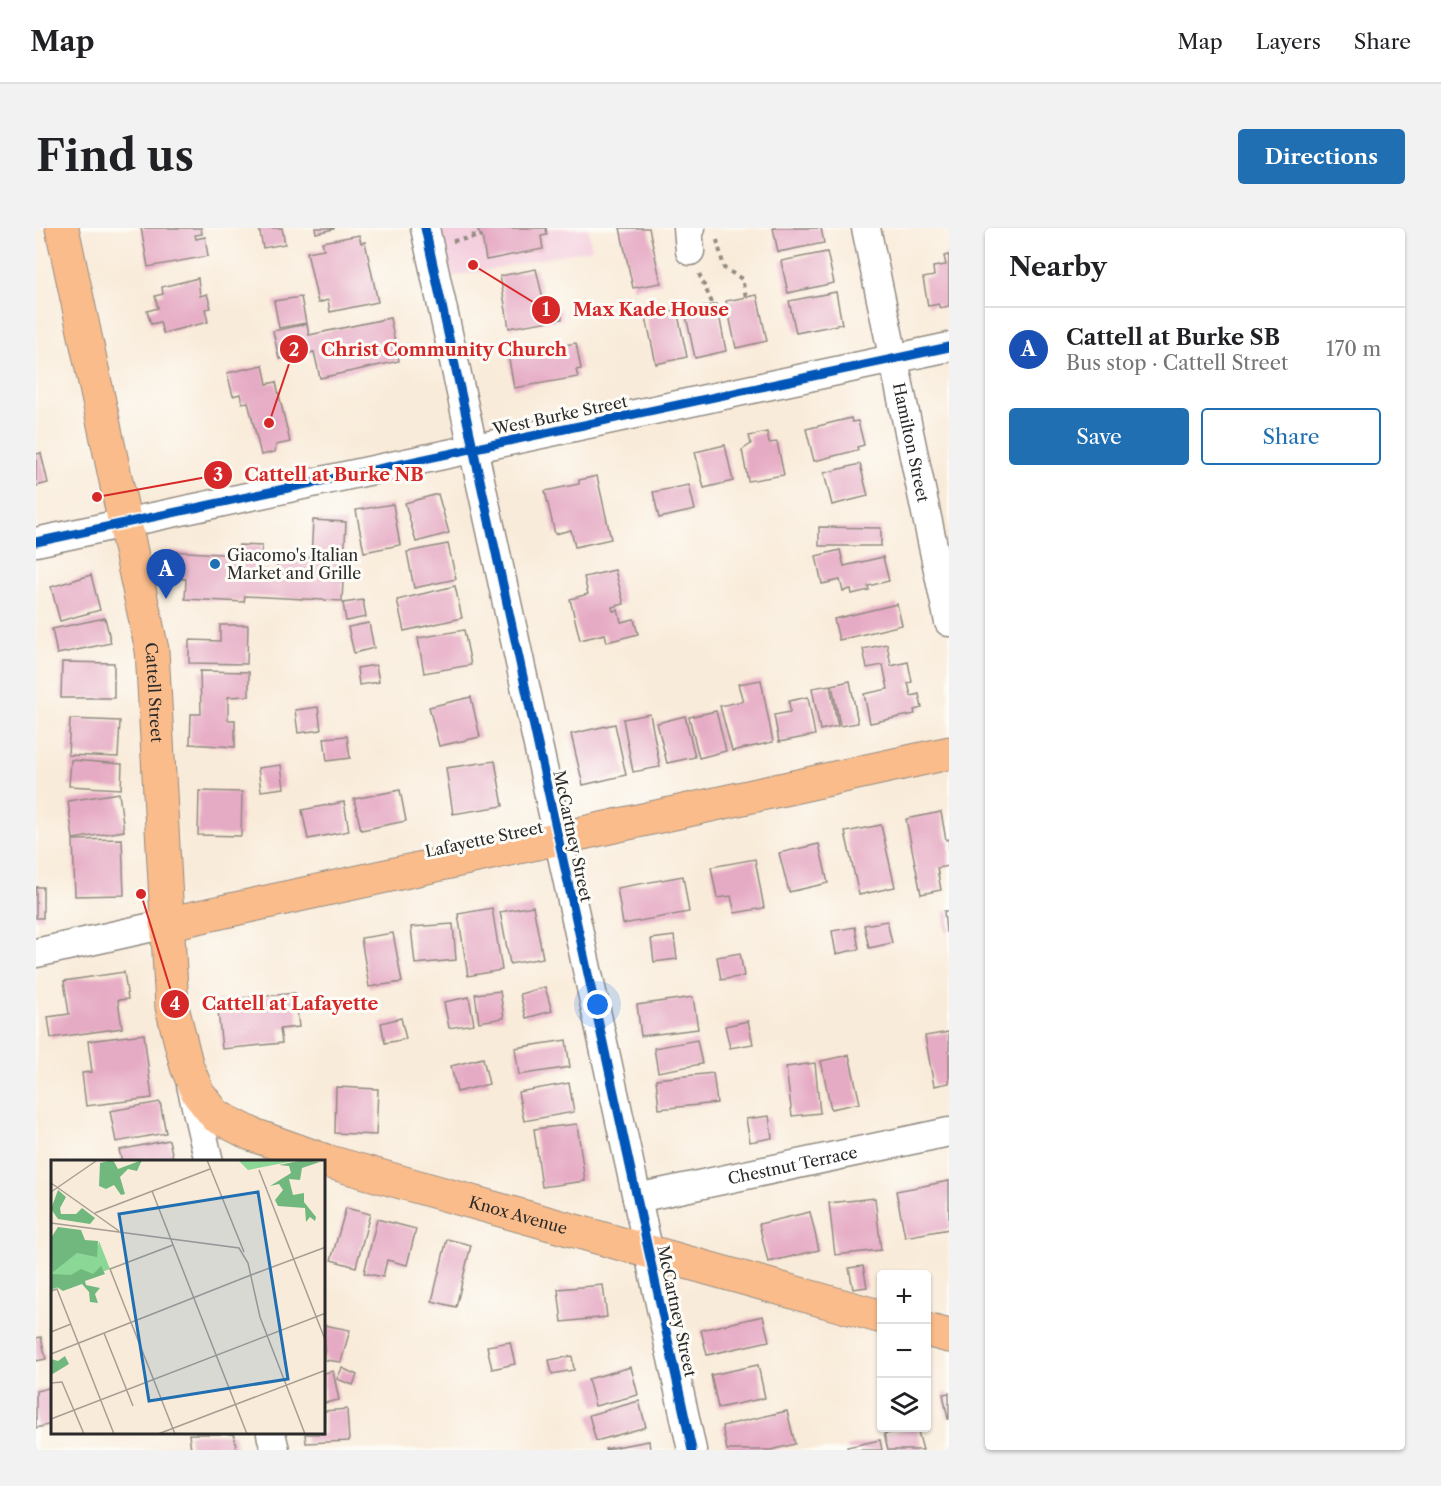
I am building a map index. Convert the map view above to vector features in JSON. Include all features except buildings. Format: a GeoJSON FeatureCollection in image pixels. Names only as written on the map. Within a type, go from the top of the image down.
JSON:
{"type":"FeatureCollection","features":[{"type":"Feature","properties":{"kind":"main road","name":"Cattell Street"},"geometry":{"type":"LineString","coordinates":[[62,228],[152,650],[172,1007],[187,1067]]}},
{"type":"Feature","properties":{"kind":"main road","name":"Lafayette Street"},"geometry":{"type":"LineString","coordinates":[[166,924],[949,753]]}},
{"type":"Feature","properties":{"kind":"main road","name":"Knox Avenue"},"geometry":{"type":"LineString","coordinates":[[187,1067],[198,1093],[216,1116],[251,1134],[323,1160]]}},
{"type":"Feature","properties":{"kind":"main road","name":"Knox Avenue"},"geometry":{"type":"LineString","coordinates":[[326,1161],[648,1249],[877,1316]]}},
{"type":"Feature","properties":{"kind":"main road"},"geometry":{"type":"LineString","coordinates":[[931,1331],[949,1336]]}},
{"type":"Feature","properties":{"kind":"street","name":"McCartney Street"},"geometry":{"type":"LineString","coordinates":[[425,228],[692,1450]]}},
{"type":"Feature","properties":{"kind":"street","name":"Hamilton Street"},"geometry":{"type":"LineString","coordinates":[[866,228],[949,622]]}},
{"type":"Feature","properties":{"kind":"street","name":"West Burke Street"},"geometry":{"type":"LineString","coordinates":[[36,542],[949,347]]}},
{"type":"Feature","properties":{"kind":"street","name":"Lafayette Street"},"geometry":{"type":"LineString","coordinates":[[36,952],[166,924]]}},
{"type":"Feature","properties":{"kind":"street","name":"Cattell Street"},"geometry":{"type":"LineString","coordinates":[[187,1067],[208,1160]]}},
{"type":"Feature","properties":{"kind":"street","name":"Chestnut Terrace"},"geometry":{"type":"LineString","coordinates":[[637,1198],[949,1132]]}},
{"type":"Feature","properties":{"kind":"street"},"geometry":{"type":"LineString","coordinates":[[271,1435],[275,1450]]}},
{"type":"Feature","properties":{"kind":"path"},"geometry":{"type":"LineString","coordinates":[[473,237],[475,228]]}},
{"type":"Feature","properties":{"kind":"path"},"geometry":{"type":"LineString","coordinates":[[452,241],[482,236]]}},
{"type":"Feature","properties":{"kind":"path"},"geometry":{"type":"LineString","coordinates":[[699,239],[724,268],[742,279],[746,297]]}},
{"type":"Feature","properties":{"kind":"path"},"geometry":{"type":"LineString","coordinates":[[699,239],[712,305]]}},
{"type":"Feature","properties":{"kind":"shaded area"},"geometry":{"type":"Polygon","coordinates":[[[425,228],[588,228],[592,249],[436,280],[425,228]]]}},
{"type":"Feature","properties":{"kind":"cycle path"},"geometry":{"type":"LineString","coordinates":[[425,228],[692,1450]]}},
{"type":"Feature","properties":{"kind":"cycle path"},"geometry":{"type":"LineString","coordinates":[[36,542],[949,347]]}},
{"type":"Feature","properties":{"kind":"place","name":"Max Kade House"},"geometry":{"type":"Point","coordinates":[473,265]}},
{"type":"Feature","properties":{"kind":"place","name":"Christ Community Church"},"geometry":{"type":"Point","coordinates":[269,423]}},
{"type":"Feature","properties":{"kind":"place","name":"Cattell at Burke NB"},"geometry":{"type":"Point","coordinates":[97,497]}},
{"type":"Feature","properties":{"kind":"place","name":"Giacomo's Italian Market and Grille"},"geometry":{"type":"Point","coordinates":[215,564]}},
{"type":"Feature","properties":{"kind":"place","name":"Cattell at Burke SB"},"geometry":{"type":"Point","coordinates":[166,599]}},
{"type":"Feature","properties":{"kind":"place","name":"Cattell at Lafayette"},"geometry":{"type":"Point","coordinates":[141,894]}}]}
